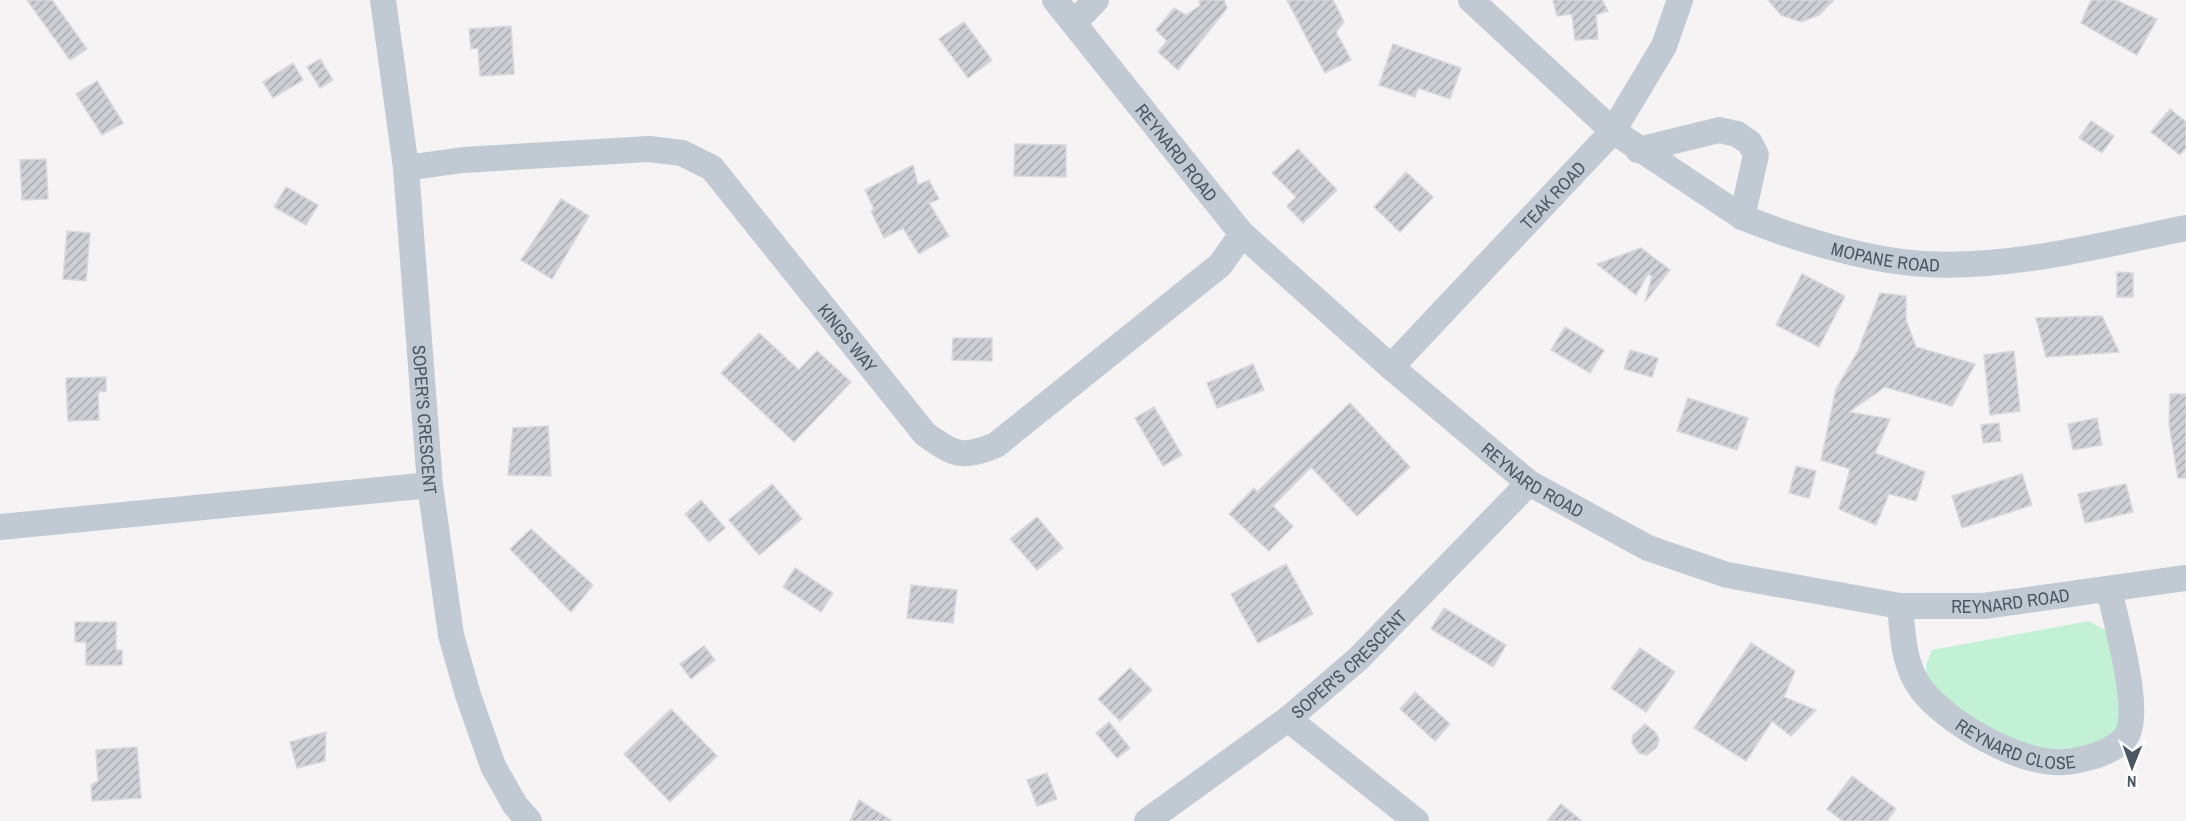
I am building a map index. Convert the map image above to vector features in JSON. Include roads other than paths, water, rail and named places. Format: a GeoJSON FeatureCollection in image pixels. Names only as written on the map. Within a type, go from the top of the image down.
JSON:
{"type":"FeatureCollection","features":[{"type":"Feature","properties":{"kind":"street","name":"SOPER'S CRESCENT"},"geometry":{"type":"LineString","coordinates":[[383,0],[406,168],[430,485],[451,635],[468,695],[493,766],[515,805],[529,821]]}},
{"type":"Feature","properties":{"kind":"street","name":"REYNARD ROAD"},"geometry":{"type":"LineString","coordinates":[[1055,0],[1242,234],[1391,367],[1529,483],[1648,548],[1727,575],[1900,606],[1984,606],[2186,578]]}},
{"type":"Feature","properties":{"kind":"street"},"geometry":{"type":"LineString","coordinates":[[1074,24],[1096,0]]}},
{"type":"Feature","properties":{"kind":"street","name":"MOPANE ROAD"},"geometry":{"type":"LineString","coordinates":[[1471,0],[1613,131],[1638,150],[1742,217],[1766,227],[1860,254],[1922,264],[1978,264],[2098,246],[2186,228]]}},
{"type":"Feature","properties":{"kind":"street","name":"TEAK ROAD"},"geometry":{"type":"LineString","coordinates":[[1391,367],[1613,131],[1664,46],[1680,0]]}},
{"type":"Feature","properties":{"kind":"street"},"geometry":{"type":"LineString","coordinates":[[1638,150],[1719,130],[1737,134],[1750,142],[1756,155],[1742,217]]}},
{"type":"Feature","properties":{"kind":"street","name":"KINGS WAY"},"geometry":{"type":"LineString","coordinates":[[406,168],[463,160],[648,149],[682,153],[712,168],[925,434],[949,452],[975,453],[996,445],[1220,265],[1242,234]]}},
{"type":"Feature","properties":{"kind":"street","name":"SOPER'S CRESCENT"},"geometry":{"type":"LineString","coordinates":[[1147,821],[1288,719],[1387,631],[1529,483]]}},
{"type":"Feature","properties":{"kind":"street"},"geometry":{"type":"LineString","coordinates":[[0,527],[430,485]]}},
{"type":"Feature","properties":{"kind":"street","name":"REYNARD CLOSE"},"geometry":{"type":"LineString","coordinates":[[1900,606],[1908,665],[1922,689],[1944,712],[1996,745],[2035,758],[2062,763],[2105,753],[2127,735],[2132,714],[2109,589]]}},
{"type":"Feature","properties":{"kind":"street"},"geometry":{"type":"LineString","coordinates":[[1288,719],[1416,821]]}}]}
